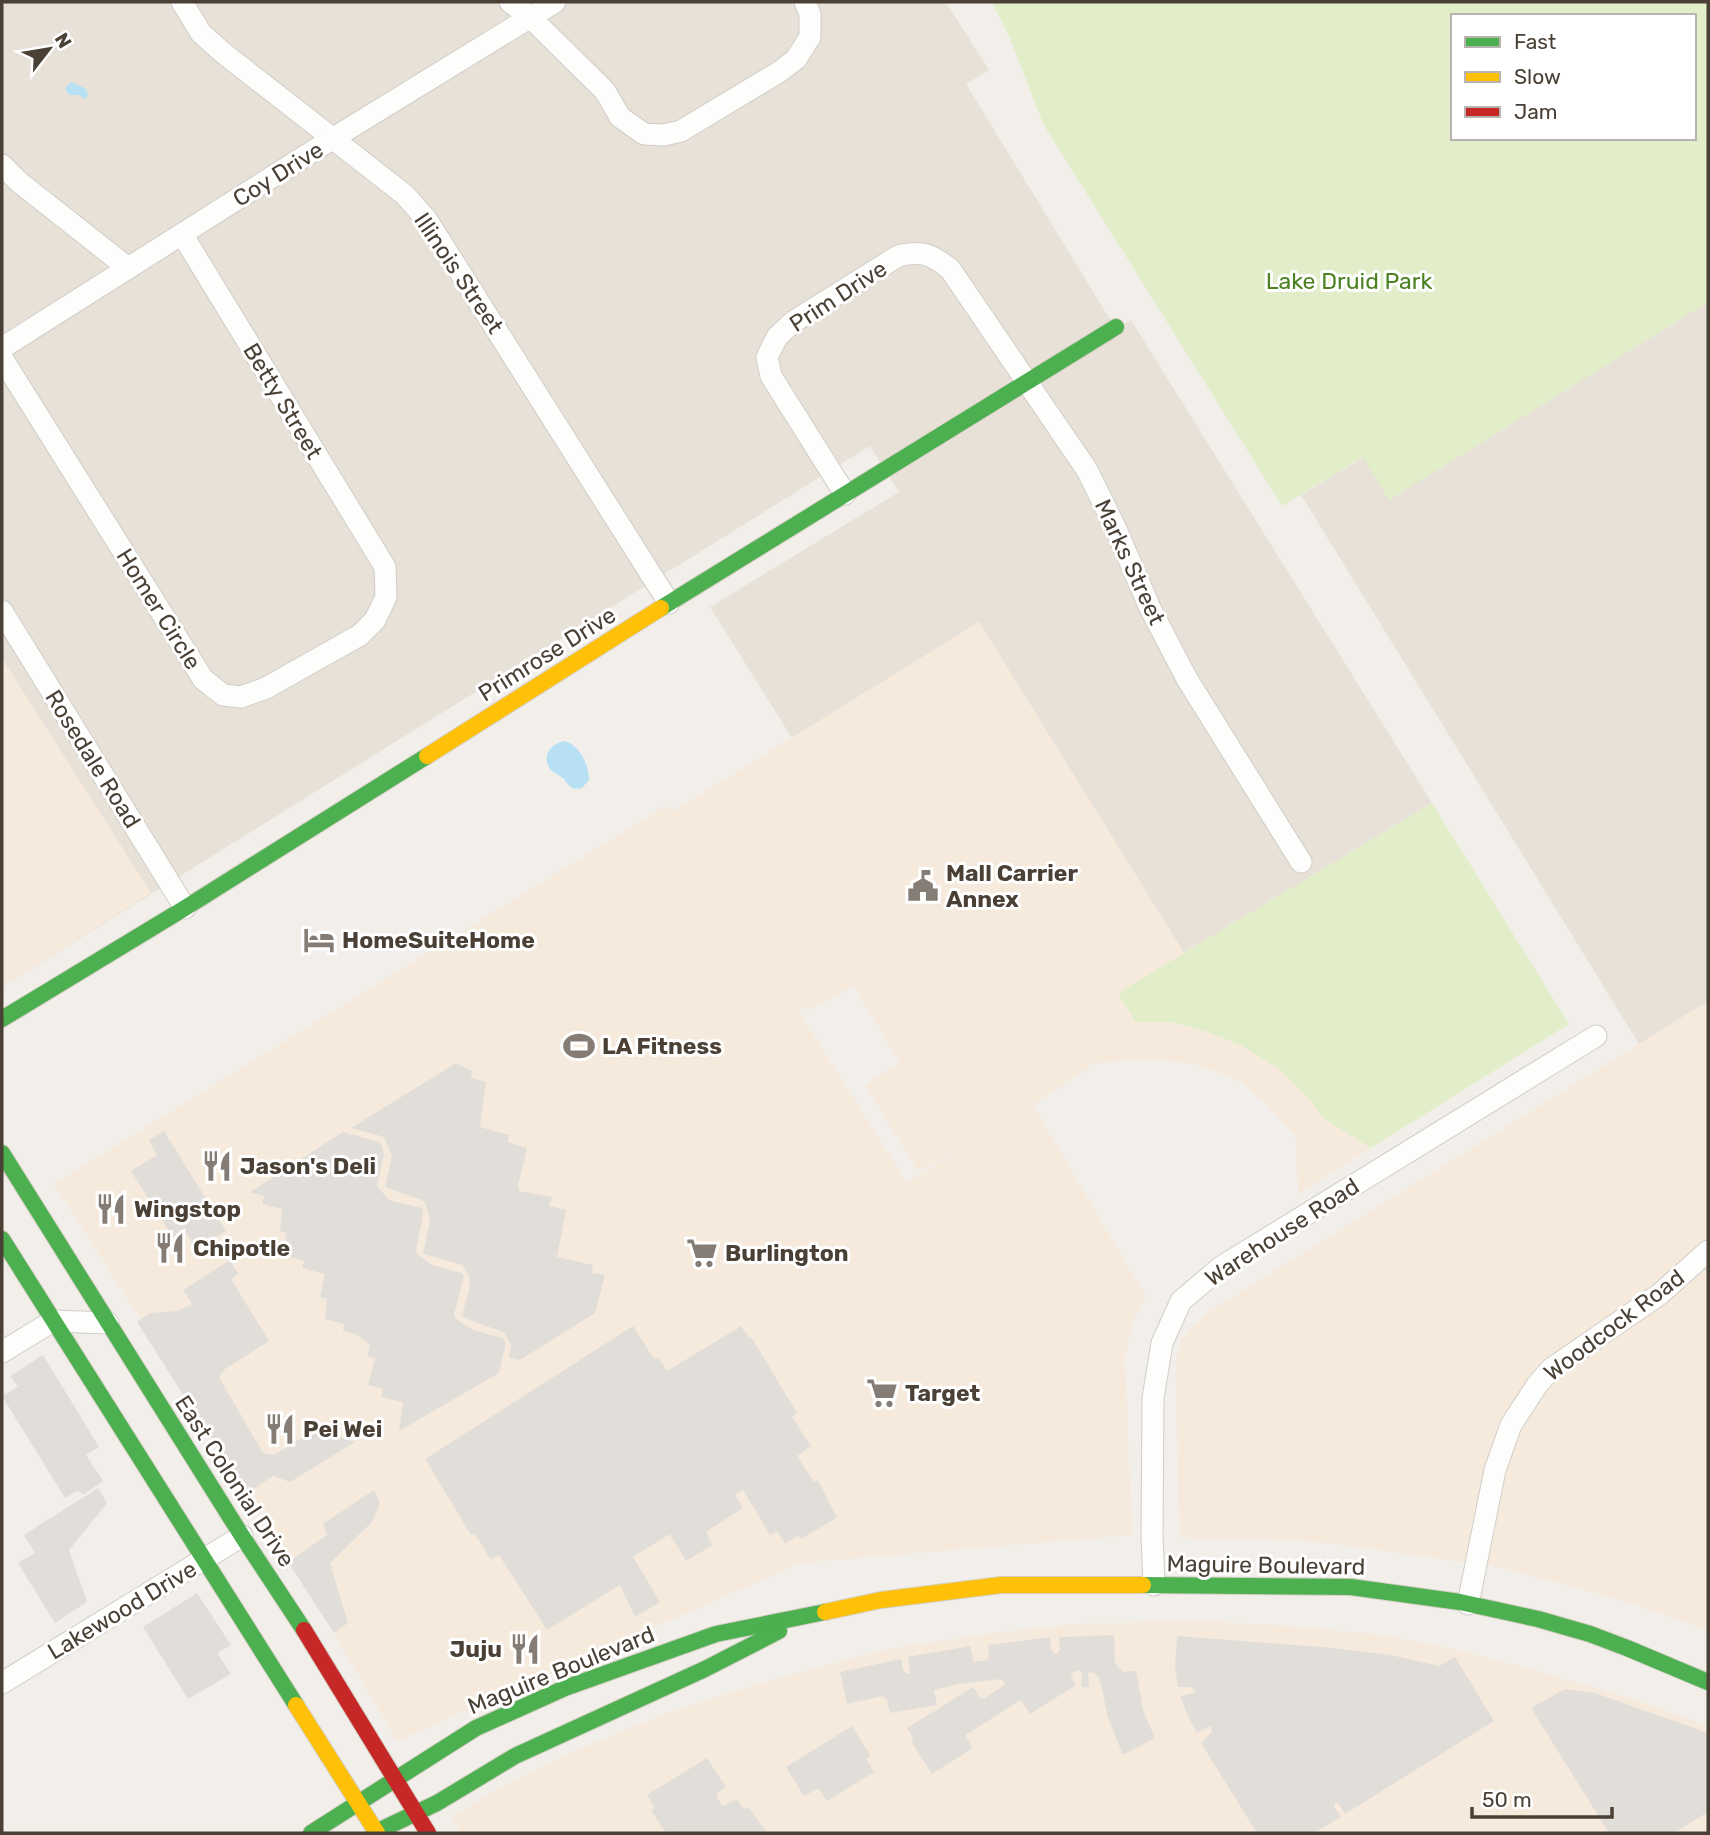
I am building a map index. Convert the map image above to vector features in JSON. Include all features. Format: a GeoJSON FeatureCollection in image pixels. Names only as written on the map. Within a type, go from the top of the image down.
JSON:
{"type":"FeatureCollection","features":[{"type":"Feature","properties":{"kind":"main road","name":"Primrose Drive"},"geometry":{"type":"LineString","coordinates":[[2,1019],[185,908],[669,603],[1116,327]]}},
{"type":"Feature","properties":{"kind":"main road","name":"East Colonial Drive"},"geometry":{"type":"LineString","coordinates":[[2,1153],[242,1536],[316,1648],[428,1833]]}},
{"type":"Feature","properties":{"kind":"main road"},"geometry":{"type":"LineString","coordinates":[[2,1239],[376,1833]]}},
{"type":"Feature","properties":{"kind":"main road","name":"Maguire Boulevard"},"geometry":{"type":"LineString","coordinates":[[311,1833],[476,1727],[565,1688],[716,1634],[881,1600],[1001,1585],[1317,1588],[1340,1585],[1468,1604],[1554,1625],[1615,1643],[1708,1682]]}},
{"type":"Feature","properties":{"kind":"main road","name":"Maguire Boulevard"},"geometry":{"type":"LineString","coordinates":[[376,1833],[437,1802],[515,1756],[705,1670],[810,1615]]}},
{"type":"Feature","properties":{"kind":"street","name":"Illinois Street"},"geometry":{"type":"LineString","coordinates":[[182,2],[201,33],[222,52],[405,195],[427,220],[669,603]]}},
{"type":"Feature","properties":{"kind":"street"},"geometry":{"type":"LineString","coordinates":[[510,2],[530,17],[605,91],[620,117],[644,134],[664,135],[681,131],[796,59],[810,37],[810,15],[805,2]]}},
{"type":"Feature","properties":{"kind":"street","name":"Coy Drive"},"geometry":{"type":"LineString","coordinates":[[2,348],[332,139],[555,2]]}},
{"type":"Feature","properties":{"kind":"street"},"geometry":{"type":"LineString","coordinates":[[2,165],[19,182],[128,268]]}},
{"type":"Feature","properties":{"kind":"street","name":"Betty Street"},"geometry":{"type":"LineString","coordinates":[[181,234],[385,567]]}},
{"type":"Feature","properties":{"kind":"street","name":"Prim Drive"},"geometry":{"type":"LineString","coordinates":[[845,494],[771,376],[767,357],[777,337],[793,322],[898,256],[915,252],[934,257],[950,269]]}},
{"type":"Feature","properties":{"kind":"street","name":"Marks Street"},"geometry":{"type":"LineString","coordinates":[[950,269],[1087,470],[1150,608],[1187,679],[1301,862]]}},
{"type":"Feature","properties":{"kind":"street","name":"Homer Circle"},"geometry":{"type":"LineString","coordinates":[[2,358],[203,679],[223,695],[241,697],[266,688],[360,635],[375,620],[386,597],[385,567]]}},
{"type":"Feature","properties":{"kind":"street","name":"Rosedale Road"},"geometry":{"type":"LineString","coordinates":[[2,611],[185,908]]}},
{"type":"Feature","properties":{"kind":"street","name":"Warehouse Road"},"geometry":{"type":"LineString","coordinates":[[1154,1585],[1153,1398],[1161,1343],[1181,1301],[1221,1267],[1596,1036]]}},
{"type":"Feature","properties":{"kind":"street","name":"Woodcock Road"},"geometry":{"type":"LineString","coordinates":[[1468,1604],[1495,1470],[1511,1424],[1537,1385],[1551,1369],[1660,1294],[1708,1251]]}},
{"type":"Feature","properties":{"kind":"street"},"geometry":{"type":"LineString","coordinates":[[2,1352],[53,1321],[108,1323]]}},
{"type":"Feature","properties":{"kind":"street","name":"Lakewood Drive"},"geometry":{"type":"LineString","coordinates":[[2,1683],[242,1536]]}},
{"type":"Feature","properties":{"kind":"shaded area"},"geometry":{"type":"Polygon","coordinates":[[[2,2],[946,2],[989,70],[966,84],[1116,329],[1131,320],[1432,803],[1184,953],[979,622],[792,738],[710,607],[899,492],[870,446],[2,987],[2,2]]]}},
{"type":"Feature","properties":{"kind":"shaded area"},"geometry":{"type":"Polygon","coordinates":[[[1708,302],[1708,1001],[1639,1044],[1301,495],[1364,457],[1390,499],[1708,302]]]}},
{"type":"Feature","properties":{"kind":"shaded area"},"geometry":{"type":"Polygon","coordinates":[[[979,622],[1184,953],[1119,993],[1136,1022],[1168,1022],[1205,1031],[1242,1046],[1281,1070],[1307,1096],[1323,1118],[1371,1148],[1298,1194],[1296,1137],[1265,1102],[1239,1081],[1198,1065],[1154,1059],[1095,1063],[1033,1105],[1146,1297],[1134,1317],[1125,1357],[1132,1535],[800,1563],[397,1741],[263,1511],[54,1184],[667,805],[672,812],[979,622]],[[853,985],[813,1009],[796,1007],[907,1183],[995,1128],[919,1172],[865,1085],[900,1063],[853,985]]]}},
{"type":"Feature","properties":{"kind":"shaded area"},"geometry":{"type":"Polygon","coordinates":[[[2,658],[151,893],[2,987],[2,658]]]}},
{"type":"Feature","properties":{"kind":"shaded area"},"geometry":{"type":"Polygon","coordinates":[[[1708,1001],[1708,1630],[1621,1600],[1499,1567],[1329,1543],[1257,1538],[1179,1537],[1176,1365],[1182,1339],[1190,1328],[1212,1310],[1708,1001]]]}},
{"type":"Feature","properties":{"kind":"shaded area"},"geometry":{"type":"Polygon","coordinates":[[[456,1063],[472,1071],[471,1078],[486,1082],[480,1127],[509,1135],[508,1142],[527,1148],[519,1191],[552,1197],[549,1206],[566,1210],[557,1257],[593,1265],[592,1273],[605,1275],[595,1313],[520,1360],[509,1358],[511,1345],[505,1334],[462,1316],[470,1278],[463,1265],[423,1254],[430,1220],[426,1205],[424,1201],[385,1187],[392,1156],[384,1137],[351,1128],[456,1063]]]}},
{"type":"Feature","properties":{"kind":"shaded area"},"geometry":{"type":"Polygon","coordinates":[[[164,1131],[226,1231],[196,1250],[187,1234],[175,1241],[131,1171],[157,1155],[149,1140],[164,1131]]]}},
{"type":"Feature","properties":{"kind":"shaded area"},"geometry":{"type":"Polygon","coordinates":[[[343,1132],[381,1143],[384,1154],[377,1186],[389,1200],[422,1208],[416,1251],[432,1265],[462,1273],[464,1276],[454,1315],[456,1319],[473,1330],[503,1338],[506,1342],[499,1373],[399,1431],[403,1402],[381,1397],[383,1389],[368,1385],[375,1359],[367,1356],[370,1346],[355,1334],[343,1331],[344,1324],[325,1319],[327,1299],[320,1297],[325,1274],[302,1268],[304,1261],[281,1254],[287,1233],[280,1231],[282,1209],[262,1204],[264,1196],[250,1192],[343,1132]]]}},
{"type":"Feature","properties":{"kind":"shaded area"},"geometry":{"type":"Polygon","coordinates":[[[230,1260],[238,1274],[231,1279],[269,1341],[225,1369],[219,1377],[263,1453],[274,1455],[326,1423],[341,1437],[355,1442],[290,1482],[273,1476],[246,1494],[137,1322],[150,1313],[177,1311],[192,1304],[183,1290],[230,1260]]]}},
{"type":"Feature","properties":{"kind":"shaded area"},"geometry":{"type":"Polygon","coordinates":[[[633,1326],[654,1359],[658,1357],[667,1371],[741,1326],[752,1338],[797,1413],[792,1417],[811,1446],[797,1456],[814,1482],[818,1480],[837,1518],[801,1539],[798,1536],[785,1544],[777,1531],[770,1535],[743,1490],[735,1495],[743,1508],[706,1532],[713,1545],[686,1561],[670,1534],[633,1557],[660,1602],[635,1617],[620,1585],[547,1630],[499,1555],[491,1560],[474,1533],[471,1535],[425,1459],[633,1326]]]}},
{"type":"Feature","properties":{"kind":"shaded area"},"geometry":{"type":"Polygon","coordinates":[[[43,1355],[99,1447],[86,1455],[103,1481],[83,1495],[77,1491],[65,1498],[2,1396],[18,1387],[10,1376],[43,1355]]]}},
{"type":"Feature","properties":{"kind":"shaded area"},"geometry":{"type":"Polygon","coordinates":[[[98,1488],[107,1503],[69,1550],[87,1602],[55,1623],[18,1563],[35,1553],[24,1535],[98,1488]]]}},
{"type":"Feature","properties":{"kind":"shaded area"},"geometry":{"type":"Polygon","coordinates":[[[374,1490],[380,1503],[372,1522],[330,1563],[348,1623],[334,1633],[288,1562],[327,1535],[323,1524],[374,1490]]]}},
{"type":"Feature","properties":{"kind":"shaded area"},"geometry":{"type":"Polygon","coordinates":[[[197,1593],[231,1645],[219,1652],[219,1656],[231,1674],[188,1699],[143,1627],[197,1593]]]}},
{"type":"Feature","properties":{"kind":"shaded area"},"geometry":{"type":"Polygon","coordinates":[[[1152,1622],[1285,1626],[1373,1634],[1446,1647],[1634,1699],[1708,1726],[1708,1833],[461,1833],[451,1817],[502,1787],[606,1738],[668,1713],[808,1670],[889,1649],[986,1634],[1077,1624],[1152,1622]]]}},
{"type":"Feature","properties":{"kind":"shaded area"},"geometry":{"type":"Polygon","coordinates":[[[1114,1635],[1115,1663],[1123,1672],[1136,1671],[1143,1710],[1155,1738],[1123,1755],[1108,1718],[1100,1680],[1096,1674],[1090,1672],[1089,1688],[1081,1687],[1080,1670],[1071,1673],[1076,1685],[1030,1714],[1019,1701],[966,1735],[973,1748],[932,1774],[912,1743],[913,1738],[907,1728],[973,1687],[984,1699],[1005,1683],[1001,1679],[937,1689],[934,1691],[937,1705],[890,1713],[887,1700],[883,1696],[847,1704],[840,1672],[901,1659],[903,1670],[907,1674],[910,1672],[908,1657],[970,1646],[974,1662],[989,1658],[988,1645],[1050,1637],[1051,1649],[1055,1654],[1060,1649],[1059,1637],[1114,1635]]]}},
{"type":"Feature","properties":{"kind":"shaded area"},"geometry":{"type":"Polygon","coordinates":[[[1177,1636],[1334,1648],[1391,1655],[1439,1666],[1455,1657],[1494,1721],[1345,1814],[1338,1803],[1335,1803],[1334,1806],[1341,1817],[1314,1833],[1257,1833],[1201,1743],[1212,1732],[1211,1726],[1197,1733],[1187,1714],[1180,1696],[1194,1693],[1195,1690],[1178,1687],[1175,1667],[1177,1636]]]}},
{"type":"Feature","properties":{"kind":"shaded area"},"geometry":{"type":"Polygon","coordinates":[[[1565,1689],[1595,1693],[1708,1733],[1708,1812],[1674,1833],[1609,1833],[1531,1708],[1565,1689]]]}},
{"type":"Feature","properties":{"kind":"shaded area"},"geometry":{"type":"Polygon","coordinates":[[[852,1726],[870,1755],[867,1760],[874,1772],[827,1801],[817,1789],[804,1796],[786,1767],[852,1726]]]}},
{"type":"Feature","properties":{"kind":"shaded area"},"geometry":{"type":"Polygon","coordinates":[[[707,1758],[726,1787],[717,1793],[723,1806],[737,1799],[744,1809],[749,1807],[767,1833],[666,1833],[651,1810],[655,1808],[647,1795],[707,1758]]]}},
{"type":"Feature","properties":{"kind":"green space","name":"Lake Druid Park"},"geometry":{"type":"Polygon","coordinates":[[[991,2],[1708,2],[1708,302],[1389,500],[1363,457],[1282,506],[1045,127],[1014,47],[991,2]]]}},
{"type":"Feature","properties":{"kind":"green space"},"geometry":{"type":"Polygon","coordinates":[[[1432,803],[1569,1024],[1371,1148],[1323,1118],[1307,1096],[1281,1070],[1242,1046],[1205,1031],[1169,1022],[1136,1022],[1118,993],[1432,803]]]}},
{"type":"Feature","properties":{"kind":"water"},"geometry":{"type":"Polygon","coordinates":[[[71,82],[86,89],[86,99],[69,95],[65,89],[71,82]]]}},
{"type":"Feature","properties":{"kind":"water"},"geometry":{"type":"Polygon","coordinates":[[[565,741],[575,747],[585,762],[589,780],[582,788],[571,787],[547,764],[547,755],[552,747],[565,741]]]}},
{"type":"Feature","properties":{"kind":"traffic: fast"},"geometry":{"type":"LineString","coordinates":[[661,608],[1116,327]]}},
{"type":"Feature","properties":{"kind":"traffic: fast"},"geometry":{"type":"LineString","coordinates":[[2,1019],[427,756]]}},
{"type":"Feature","properties":{"kind":"traffic: fast"},"geometry":{"type":"LineString","coordinates":[[2,1153],[242,1536],[304,1630]]}},
{"type":"Feature","properties":{"kind":"traffic: fast"},"geometry":{"type":"LineString","coordinates":[[2,1239],[296,1705]]}},
{"type":"Feature","properties":{"kind":"traffic: fast"},"geometry":{"type":"LineString","coordinates":[[1143,1585],[1351,1587],[1460,1602],[1538,1619],[1590,1634],[1708,1682]]}},
{"type":"Feature","properties":{"kind":"traffic: fast"},"geometry":{"type":"LineString","coordinates":[[311,1833],[476,1728],[565,1688],[716,1634],[825,1612]]}},
{"type":"Feature","properties":{"kind":"traffic: fast"},"geometry":{"type":"LineString","coordinates":[[374,1833],[437,1803],[515,1756],[705,1669],[779,1631]]}},
{"type":"Feature","properties":{"kind":"traffic: slow"},"geometry":{"type":"LineString","coordinates":[[427,756],[661,608]]}},
{"type":"Feature","properties":{"kind":"traffic: slow"},"geometry":{"type":"LineString","coordinates":[[825,1612],[881,1600],[1001,1585],[1143,1585]]}},
{"type":"Feature","properties":{"kind":"traffic: slow"},"geometry":{"type":"LineString","coordinates":[[296,1705],[377,1833]]}},
{"type":"Feature","properties":{"kind":"traffic: jam"},"geometry":{"type":"LineString","coordinates":[[304,1630],[428,1833]]}},
{"type":"Feature","properties":{"kind":"place","name":"Mall Carrier Annex"},"geometry":{"type":"Point","coordinates":[923,886]}},
{"type":"Feature","properties":{"kind":"place","name":"HomeSuiteHome"},"geometry":{"type":"Point","coordinates":[319,940]}},
{"type":"Feature","properties":{"kind":"place","name":"LA Fitness"},"geometry":{"type":"Point","coordinates":[579,1046]}},
{"type":"Feature","properties":{"kind":"place","name":"Jason's Deli"},"geometry":{"type":"Point","coordinates":[217,1166]}},
{"type":"Feature","properties":{"kind":"place","name":"Wingstop"},"geometry":{"type":"Point","coordinates":[111,1209]}},
{"type":"Feature","properties":{"kind":"place","name":"Chipotle"},"geometry":{"type":"Point","coordinates":[170,1248]}},
{"type":"Feature","properties":{"kind":"place","name":"Burlington"},"geometry":{"type":"Point","coordinates":[702,1253]}},
{"type":"Feature","properties":{"kind":"place","name":"Target"},"geometry":{"type":"Point","coordinates":[882,1393]}},
{"type":"Feature","properties":{"kind":"place","name":"Pei Wei"},"geometry":{"type":"Point","coordinates":[280,1429]}},
{"type":"Feature","properties":{"kind":"place","name":"Juju"},"geometry":{"type":"Point","coordinates":[525,1649]}}]}
